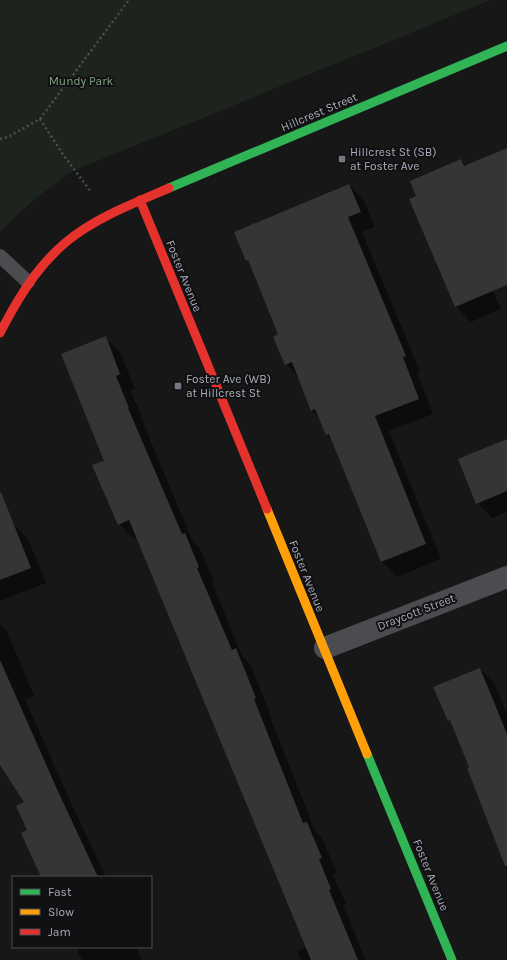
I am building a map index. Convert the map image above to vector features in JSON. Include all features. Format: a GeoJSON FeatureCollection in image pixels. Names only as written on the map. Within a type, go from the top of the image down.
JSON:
{"type":"FeatureCollection","features":[{"type":"Feature","properties":{"kind":"street","name":"Hillcrest Street"},"geometry":{"type":"LineString","coordinates":[[0,333],[14,305],[28,282],[48,259],[68,240],[92,224],[140,200],[507,46]]}},
{"type":"Feature","properties":{"kind":"street","name":"Foster Avenue"},"geometry":{"type":"LineString","coordinates":[[140,200],[452,960]]}},
{"type":"Feature","properties":{"kind":"street","name":"Draycott Street"},"geometry":{"type":"LineString","coordinates":[[325,648],[507,577]]}},
{"type":"Feature","properties":{"kind":"lane"},"geometry":{"type":"LineString","coordinates":[[0,256],[28,282]]}},
{"type":"Feature","properties":{"kind":"path"},"geometry":{"type":"LineString","coordinates":[[0,139],[8,137],[40,119],[129,0]]}},
{"type":"Feature","properties":{"kind":"path"},"geometry":{"type":"LineString","coordinates":[[40,119],[62,154],[91,192]]}},
{"type":"Feature","properties":{"kind":"green space","name":"Mundy Park"},"geometry":{"type":"Polygon","coordinates":[[[0,0],[491,0],[73,171],[53,185],[17,215],[0,232],[0,0]]]}},
{"type":"Feature","properties":{"kind":"building"},"geometry":{"type":"Polygon","coordinates":[[[507,148],[507,285],[455,307],[409,199],[416,196],[410,181],[461,159],[464,166],[507,148]]]}},
{"type":"Feature","properties":{"kind":"building"},"geometry":{"type":"Polygon","coordinates":[[[349,184],[361,212],[348,217],[406,356],[403,357],[419,399],[375,416],[426,544],[381,562],[329,434],[326,435],[315,409],[311,411],[292,362],[285,365],[273,337],[278,334],[248,260],[246,261],[234,232],[349,184]]]}},
{"type":"Feature","properties":{"kind":"building"},"geometry":{"type":"Polygon","coordinates":[[[106,336],[120,374],[116,376],[128,408],[182,534],[185,533],[199,567],[197,568],[232,650],[236,648],[256,698],[254,699],[303,823],[307,822],[322,858],[319,859],[331,889],[329,890],[358,960],[311,960],[129,520],[118,525],[92,465],[104,461],[61,354],[106,336]]]}},
{"type":"Feature","properties":{"kind":"building"},"geometry":{"type":"Polygon","coordinates":[[[507,439],[507,491],[476,504],[458,459],[507,439]]]}},
{"type":"Feature","properties":{"kind":"building"},"geometry":{"type":"Polygon","coordinates":[[[1,492],[31,568],[0,580],[0,493],[1,492]]]}},
{"type":"Feature","properties":{"kind":"building"},"geometry":{"type":"Polygon","coordinates":[[[0,660],[56,787],[98,876],[41,876],[21,833],[27,830],[16,806],[24,802],[0,765],[0,660]]]}},
{"type":"Feature","properties":{"kind":"building"},"geometry":{"type":"Polygon","coordinates":[[[480,668],[507,734],[507,866],[505,866],[467,768],[469,767],[450,720],[448,721],[433,687],[480,668]]]}},
{"type":"Feature","properties":{"kind":"traffic: fast"},"geometry":{"type":"LineString","coordinates":[[169,188],[507,46]]}},
{"type":"Feature","properties":{"kind":"traffic: fast"},"geometry":{"type":"LineString","coordinates":[[367,754],[452,960]]}},
{"type":"Feature","properties":{"kind":"traffic: slow"},"geometry":{"type":"LineString","coordinates":[[267,509],[367,754]]}},
{"type":"Feature","properties":{"kind":"traffic: jam"},"geometry":{"type":"LineString","coordinates":[[0,333],[24,290],[44,264],[67,241],[102,219],[169,188]]}},
{"type":"Feature","properties":{"kind":"traffic: jam"},"geometry":{"type":"LineString","coordinates":[[140,200],[267,509]]}},
{"type":"Feature","properties":{"kind":"place","name":"Hillcrest St (SB) at Foster Ave"},"geometry":{"type":"Point","coordinates":[342,159]}},
{"type":"Feature","properties":{"kind":"place","name":"Foster Ave (WB) at Hillcrest St"},"geometry":{"type":"Point","coordinates":[178,386]}}]}
